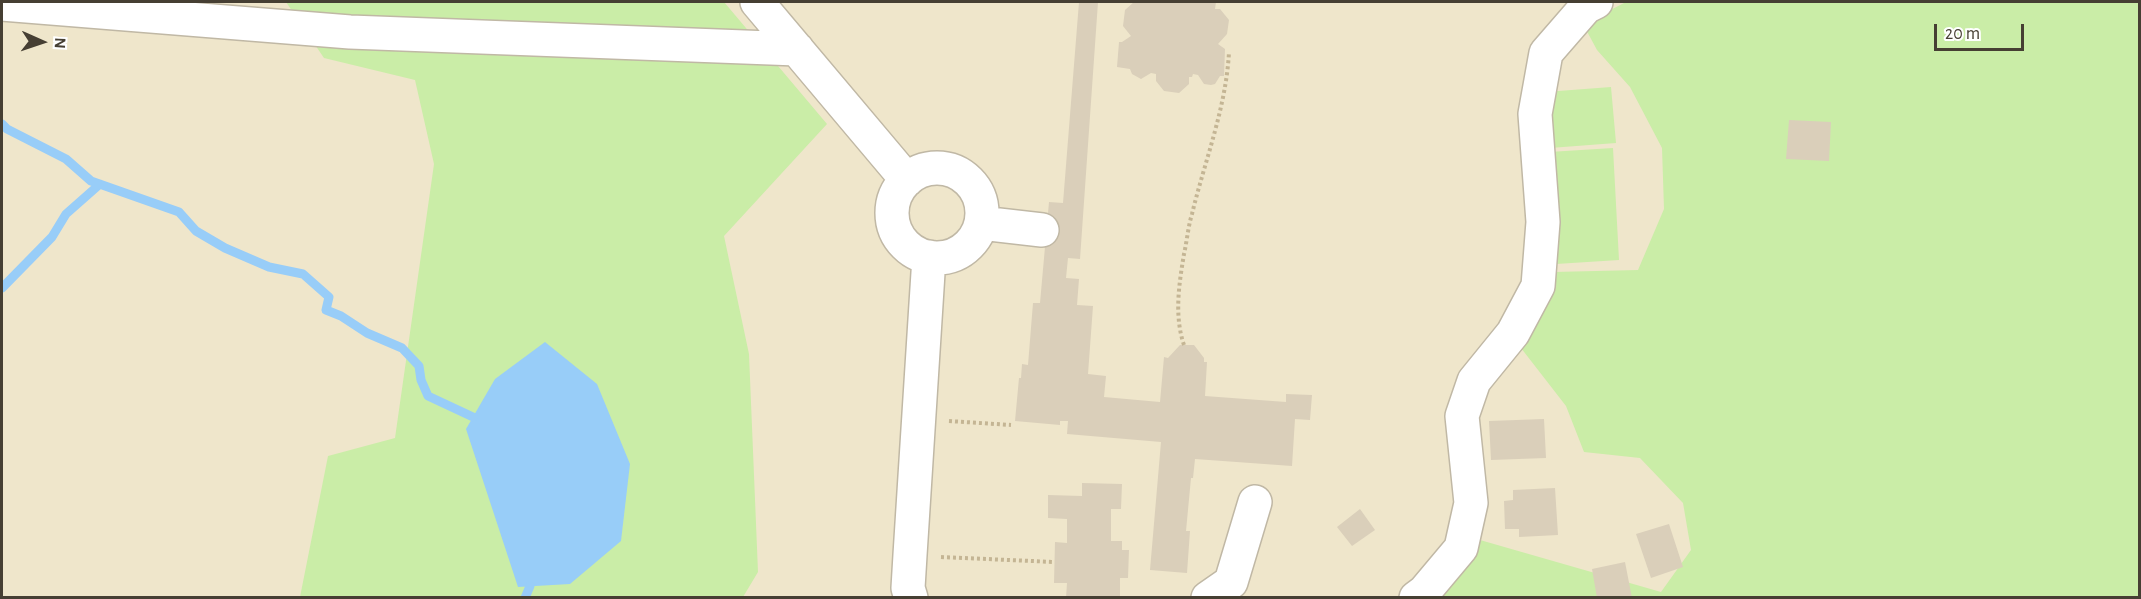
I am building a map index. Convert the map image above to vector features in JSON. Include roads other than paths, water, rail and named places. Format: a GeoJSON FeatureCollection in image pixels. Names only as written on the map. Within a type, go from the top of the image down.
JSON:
{"type":"FeatureCollection","features":[{"type":"Feature","properties":{"kind":"lane"},"geometry":{"type":"LineString","coordinates":[[757,2],[907,180]]}},
{"type":"Feature","properties":{"kind":"lane"},"geometry":{"type":"LineString","coordinates":[[1416,597],[1424,592],[1461,548],[1471,502],[1462,416],[1474,381],[1513,333],[1538,286],[1543,222],[1535,114],[1546,53],[1586,7],[1596,2]]}},
{"type":"Feature","properties":{"kind":"lane"},"geometry":{"type":"LineString","coordinates":[[2,4],[350,32],[797,49]]}},
{"type":"Feature","properties":{"kind":"lane"},"geometry":{"type":"LineString","coordinates":[[932,168],[942,168],[960,174],[974,186],[981,204],[981,223],[971,243],[962,251],[951,256],[929,257],[918,254],[909,248],[896,230],[893,209],[895,198],[907,180],[915,174],[932,168]]}},
{"type":"Feature","properties":{"kind":"lane"},"geometry":{"type":"LineString","coordinates":[[981,223],[1042,230]]}},
{"type":"Feature","properties":{"kind":"lane"},"geometry":{"type":"LineString","coordinates":[[911,597],[908,588],[929,257]]}},
{"type":"Feature","properties":{"kind":"lane"},"geometry":{"type":"LineString","coordinates":[[1208,597],[1231,582],[1255,502]]}},
{"type":"Feature","properties":{"kind":"water"},"geometry":{"type":"Polygon","coordinates":[[[545,342],[597,384],[630,464],[621,541],[570,584],[518,587],[466,429],[495,379],[545,342]]]}},
{"type":"Feature","properties":{"kind":"waterway"},"geometry":{"type":"LineString","coordinates":[[2,124],[7,129],[66,159],[91,181],[179,212],[196,231],[225,248],[269,267],[303,274],[329,297],[326,310],[341,316],[367,333],[402,348],[419,366],[421,380],[428,396],[473,417]]}},
{"type":"Feature","properties":{"kind":"waterway"},"geometry":{"type":"LineString","coordinates":[[2,288],[52,237],[66,214],[100,184]]}},
{"type":"Feature","properties":{"kind":"waterway"},"geometry":{"type":"LineString","coordinates":[[525,598],[530,586]]}}]}
